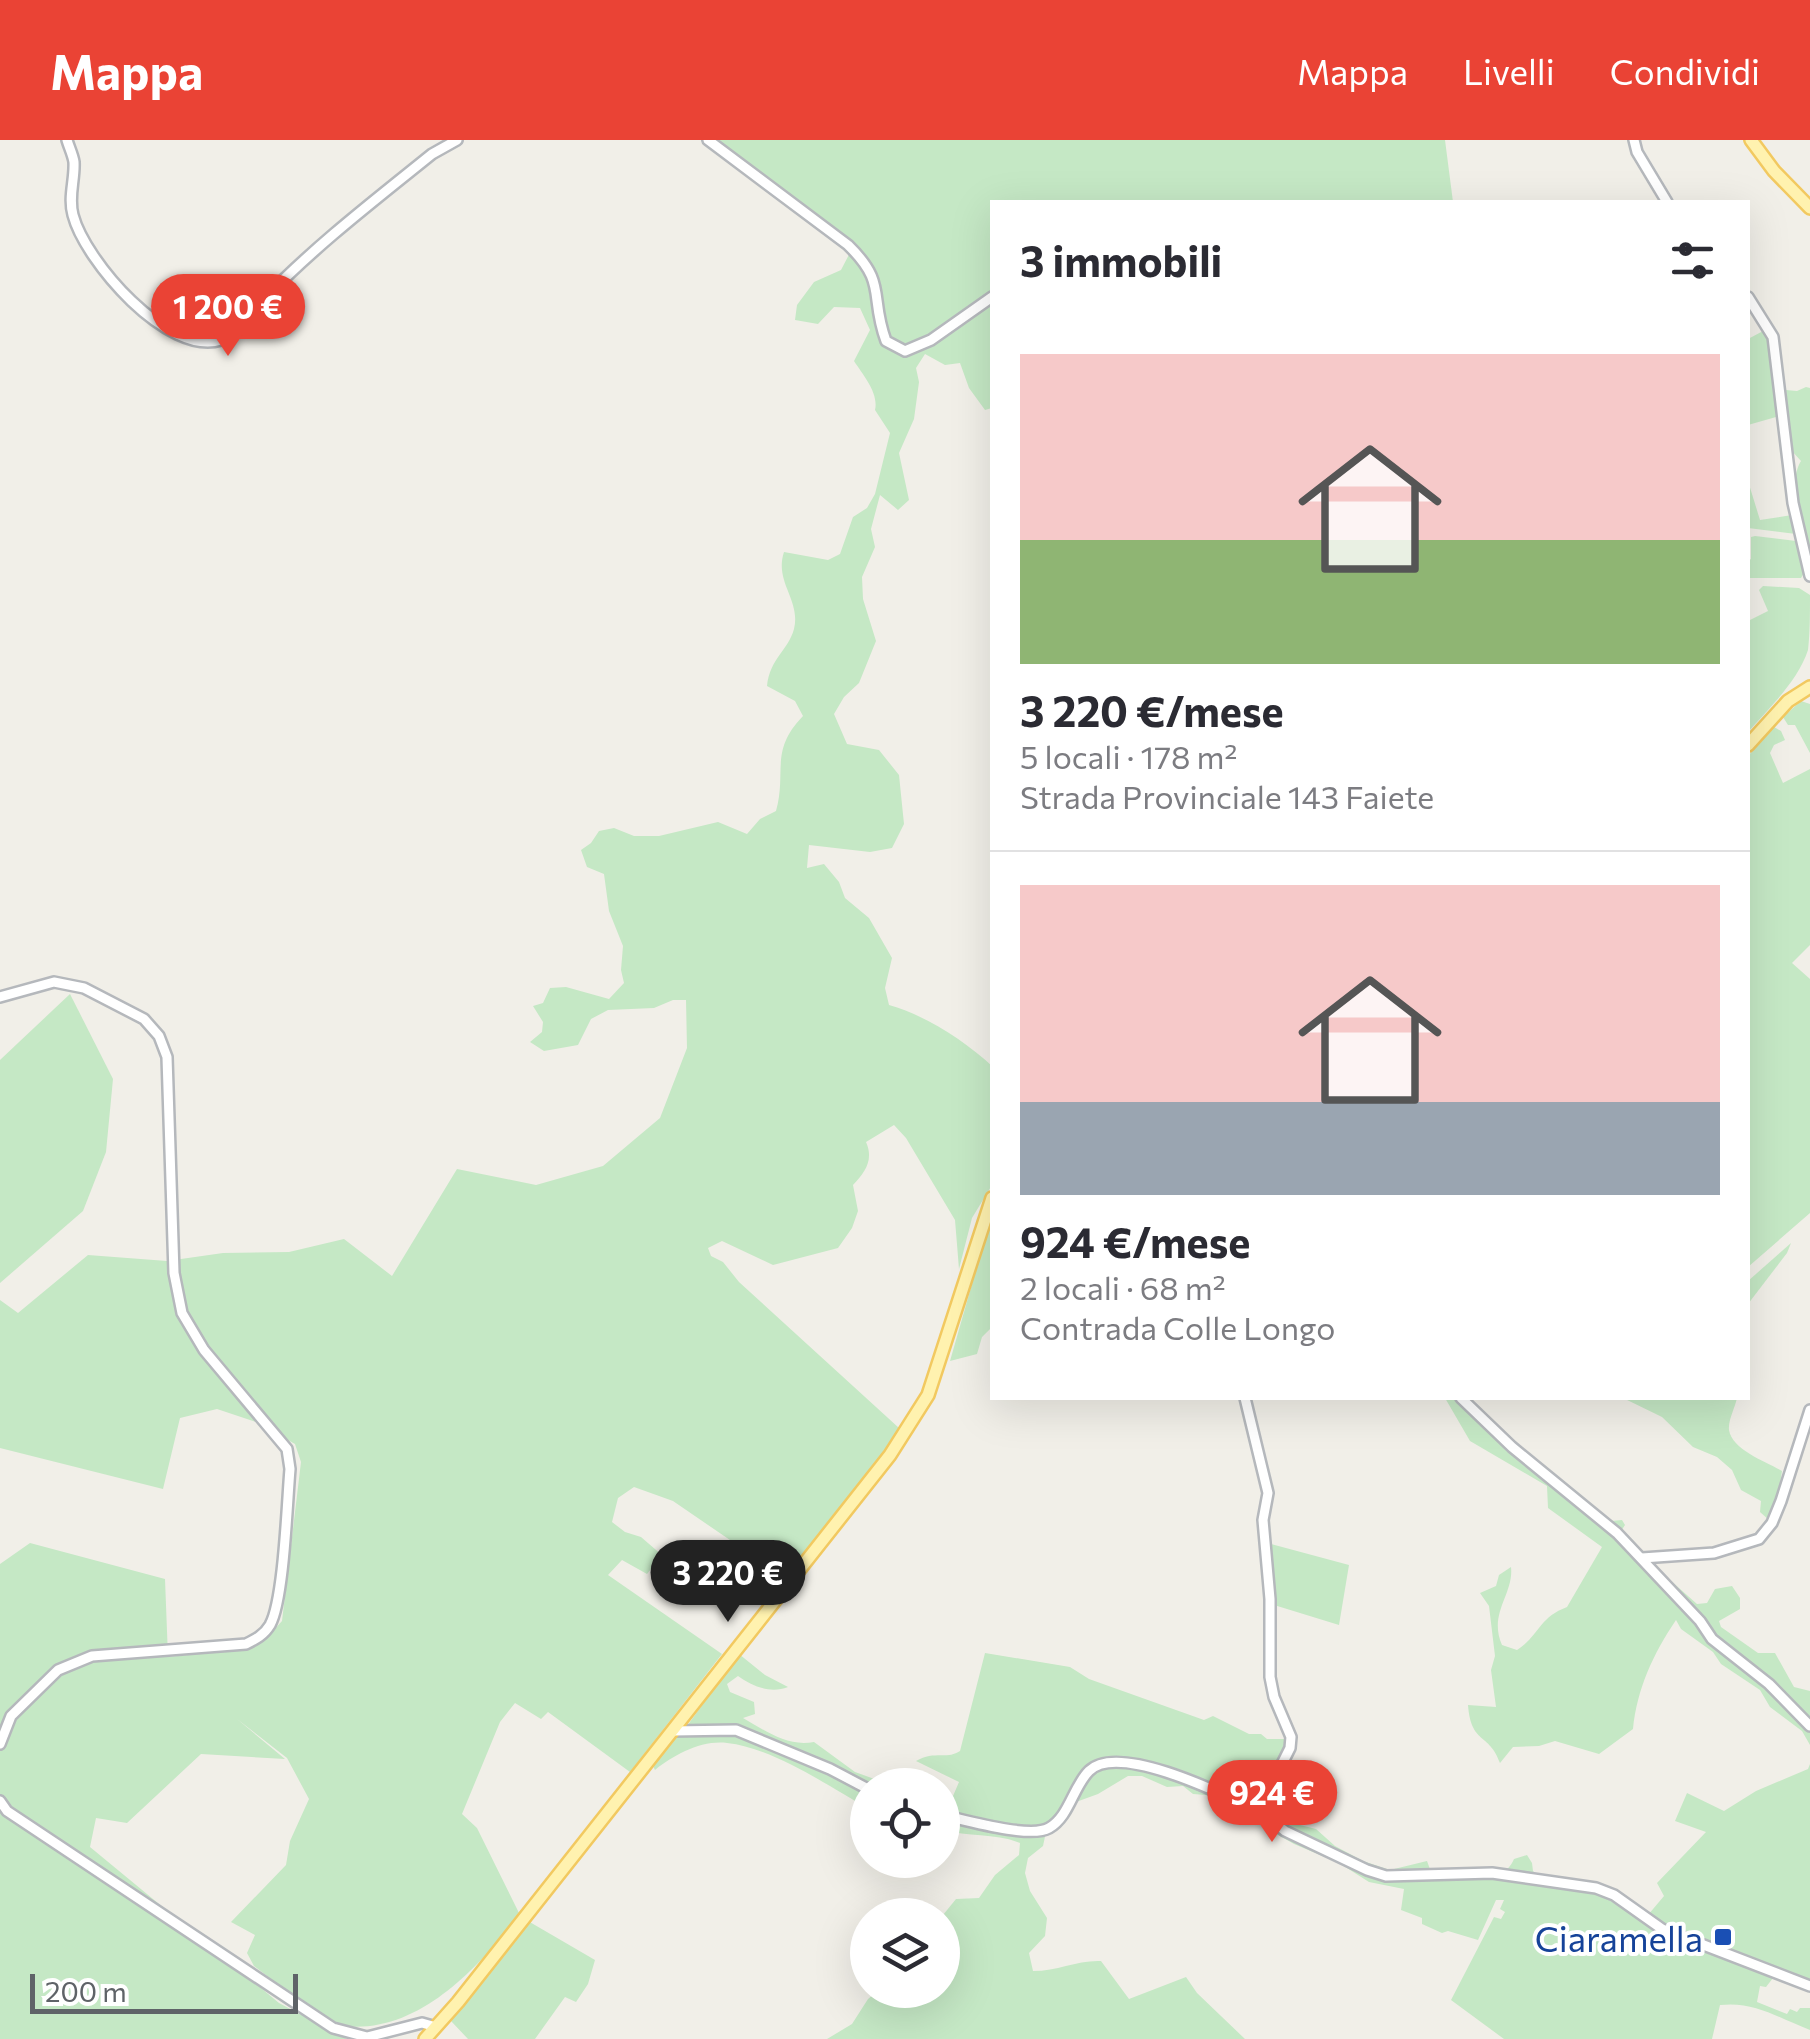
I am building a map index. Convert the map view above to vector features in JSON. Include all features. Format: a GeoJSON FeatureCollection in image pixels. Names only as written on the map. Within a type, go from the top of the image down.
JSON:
{"type":"FeatureCollection","features":[{"type":"Feature","properties":{"kind":"main road"},"geometry":{"type":"LineString","coordinates":[[1750,140],[1810,208]]}},
{"type":"Feature","properties":{"kind":"main road"},"geometry":{"type":"LineString","coordinates":[[1750,743],[1788,702],[1810,687]]}},
{"type":"Feature","properties":{"kind":"main road"},"geometry":{"type":"LineString","coordinates":[[425,2039],[886,1461],[928,1395],[990,1204]]}},
{"type":"Feature","properties":{"kind":"street"},"geometry":{"type":"LineString","coordinates":[[67,140],[74,162],[70,186],[72,215],[98,262],[119,292],[141,313],[204,343],[223,340],[238,329],[296,266],[407,174],[458,140]]}},
{"type":"Feature","properties":{"kind":"street"},"geometry":{"type":"LineString","coordinates":[[708,140],[865,262],[876,282],[878,320],[886,340],[905,351],[931,340],[990,297]]}},
{"type":"Feature","properties":{"kind":"street"},"geometry":{"type":"LineString","coordinates":[[1634,140],[1666,200]]}},
{"type":"Feature","properties":{"kind":"street"},"geometry":{"type":"LineString","coordinates":[[1750,300],[1773,337],[1793,504],[1810,576]]}},
{"type":"Feature","properties":{"kind":"street"},"geometry":{"type":"LineString","coordinates":[[0,996],[54,982],[84,988],[144,1018],[159,1036],[167,1057],[174,1273],[182,1313],[204,1350],[287,1449],[290,1469],[278,1594],[272,1622],[262,1636],[246,1644],[92,1656],[58,1670],[12,1716],[0,1744]]}},
{"type":"Feature","properties":{"kind":"street"},"geometry":{"type":"LineString","coordinates":[[1245,1400],[1268,1493],[1263,1520],[1270,1599],[1270,1677],[1290,1738],[1290,1748],[1266,1796],[1262,1813]]}},
{"type":"Feature","properties":{"kind":"street"},"geometry":{"type":"LineString","coordinates":[[1464,1400],[1500,1436],[1642,1558],[1712,1639],[1769,1684],[1810,1726]]}},
{"type":"Feature","properties":{"kind":"street"},"geometry":{"type":"LineString","coordinates":[[1642,1558],[1714,1553],[1759,1539],[1782,1501],[1810,1410]]}},
{"type":"Feature","properties":{"kind":"street"},"geometry":{"type":"LineString","coordinates":[[672,1731],[736,1730],[850,1780]]}},
{"type":"Feature","properties":{"kind":"street"},"geometry":{"type":"LineString","coordinates":[[960,1818],[1032,1832],[1048,1829],[1067,1808],[1088,1772],[1108,1761],[1131,1763],[1190,1781],[1262,1813],[1285,1830],[1367,1870],[1386,1876],[1492,1874],[1596,1888],[1614,1895],[1662,1929],[1810,1986]]}},
{"type":"Feature","properties":{"kind":"street"},"geometry":{"type":"LineString","coordinates":[[0,1801],[7,1811],[333,2028],[367,2037],[422,2023],[436,2028]]}},
{"type":"Feature","properties":{"kind":"green space"},"geometry":{"type":"Polygon","coordinates":[[[716,140],[1445,140],[1453,200],[990,200],[990,409],[985,410],[969,388],[960,363],[945,365],[925,354],[916,368],[919,382],[914,419],[899,453],[909,500],[898,510],[880,495],[871,529],[875,547],[862,577],[863,599],[876,641],[859,683],[834,714],[847,744],[879,750],[899,775],[904,824],[892,848],[870,852],[809,845],[807,868],[824,864],[839,882],[845,898],[869,918],[892,958],[885,988],[889,1005],[944,1030],[990,1064],[990,1188],[972,1218],[959,1269],[955,1220],[906,1138],[894,1125],[866,1142],[867,1165],[853,1185],[858,1211],[838,1248],[773,1265],[722,1241],[708,1248],[711,1256],[723,1262],[739,1282],[899,1428],[892,1442],[784,1577],[673,1501],[634,1487],[618,1498],[612,1522],[690,1571],[702,1585],[688,1584],[655,1564],[647,1574],[622,1560],[608,1575],[722,1654],[630,1772],[548,1712],[541,1719],[515,1703],[500,1722],[462,1814],[477,1828],[520,1915],[485,1956],[442,1995],[393,2021],[365,2026],[336,2025],[254,1966],[247,1953],[255,1935],[231,1922],[286,1865],[290,1841],[309,1799],[287,1758],[237,1719],[285,1759],[201,1754],[127,1823],[96,1818],[90,1847],[279,2003],[347,2039],[0,2039],[0,1564],[30,1543],[165,1579],[168,1657],[247,1649],[264,1641],[282,1621],[301,1462],[295,1444],[256,1422],[217,1409],[180,1418],[163,1489],[0,1448],[0,1300],[18,1313],[88,1255],[167,1261],[223,1253],[289,1252],[344,1239],[392,1276],[457,1169],[536,1185],[603,1166],[660,1118],[687,1048],[686,1000],[673,1000],[654,1008],[608,1010],[591,1019],[578,1045],[544,1051],[530,1042],[542,1032],[543,1022],[533,1006],[543,1003],[550,988],[566,987],[609,999],[624,983],[623,946],[609,911],[604,874],[587,867],[581,850],[599,831],[614,828],[634,836],[659,836],[718,822],[747,834],[760,819],[776,811],[782,751],[803,716],[795,701],[767,686],[772,668],[794,629],[794,609],[782,573],[784,552],[828,560],[840,554],[853,517],[867,508],[875,494],[890,433],[875,410],[869,384],[854,361],[870,330],[860,308],[834,307],[818,324],[795,320],[797,305],[814,282],[841,270],[854,245],[716,140]]]}},
{"type":"Feature","properties":{"kind":"green space"},"geometry":{"type":"Polygon","coordinates":[[[1765,330],[1771,348],[1776,417],[1750,424],[1750,338],[1765,330]]]}},
{"type":"Feature","properties":{"kind":"green space"},"geometry":{"type":"Polygon","coordinates":[[[1810,388],[1810,555],[1797,507],[1795,482],[1801,461],[1792,451],[1786,390],[1810,388]]]}},
{"type":"Feature","properties":{"kind":"green space"},"geometry":{"type":"Polygon","coordinates":[[[1750,488],[1760,520],[1792,515],[1796,534],[1750,528],[1750,488]]]}},
{"type":"Feature","properties":{"kind":"green space"},"geometry":{"type":"Polygon","coordinates":[[[1751,537],[1796,541],[1805,571],[1801,578],[1750,578],[1751,537]]]}},
{"type":"Feature","properties":{"kind":"green space"},"geometry":{"type":"Polygon","coordinates":[[[1763,586],[1799,588],[1810,595],[1809,644],[1790,683],[1750,730],[1750,620],[1768,611],[1759,590],[1763,586]]]}},
{"type":"Feature","properties":{"kind":"green space"},"geometry":{"type":"Polygon","coordinates":[[[1801,701],[1810,704],[1810,753],[1795,725],[1788,725],[1783,717],[1801,701]]]}},
{"type":"Feature","properties":{"kind":"green space"},"geometry":{"type":"Polygon","coordinates":[[[1774,727],[1785,740],[1774,745],[1770,753],[1783,783],[1810,769],[1810,945],[1792,963],[1810,979],[1810,1213],[1750,1265],[1750,754],[1774,727]]]}},
{"type":"Feature","properties":{"kind":"green space"},"geometry":{"type":"Polygon","coordinates":[[[70,994],[113,1079],[106,1152],[83,1211],[0,1283],[0,1060],[70,994]]]}},
{"type":"Feature","properties":{"kind":"green space"},"geometry":{"type":"Polygon","coordinates":[[[990,1221],[990,1329],[982,1337],[977,1354],[950,1361],[990,1221]]]}},
{"type":"Feature","properties":{"kind":"green space"},"geometry":{"type":"Polygon","coordinates":[[[1791,1243],[1750,1301],[1750,1279],[1791,1243]]]}},
{"type":"Feature","properties":{"kind":"green space"},"geometry":{"type":"Polygon","coordinates":[[[1446,1400],[1470,1400],[1512,1440],[1611,1521],[1622,1520],[1625,1525],[1621,1531],[1697,1604],[1707,1603],[1715,1589],[1732,1586],[1740,1598],[1740,1609],[1719,1621],[1721,1627],[1758,1653],[1775,1653],[1794,1687],[1810,1691],[1810,1745],[1802,1731],[1770,1707],[1760,1690],[1721,1664],[1676,1620],[1647,1672],[1633,1729],[1599,1754],[1555,1741],[1513,1747],[1500,1763],[1473,1727],[1468,1705],[1496,1707],[1489,1606],[1480,1593],[1496,1586],[1499,1575],[1511,1567],[1499,1613],[1498,1634],[1502,1645],[1517,1650],[1544,1621],[1567,1607],[1602,1547],[1548,1508],[1547,1486],[1470,1441],[1446,1400]]]}},
{"type":"Feature","properties":{"kind":"green space"},"geometry":{"type":"Polygon","coordinates":[[[1627,1400],[1736,1400],[1729,1426],[1736,1444],[1782,1471],[1777,1504],[1769,1520],[1760,1512],[1761,1501],[1741,1490],[1732,1470],[1717,1457],[1693,1447],[1662,1417],[1627,1400]]]}},
{"type":"Feature","properties":{"kind":"green space"},"geometry":{"type":"Polygon","coordinates":[[[1271,1544],[1349,1565],[1339,1625],[1274,1605],[1271,1544]]]}},
{"type":"Feature","properties":{"kind":"green space"},"geometry":{"type":"Polygon","coordinates":[[[985,1653],[1070,1667],[1089,1679],[1204,1720],[1213,1716],[1249,1734],[1286,1739],[1288,1746],[1262,1802],[1272,1803],[1273,1808],[1300,1825],[1316,1829],[1335,1846],[1363,1861],[1390,1870],[1427,1861],[1431,1872],[1452,1869],[1459,1876],[1475,1877],[1498,1875],[1514,1859],[1527,1855],[1533,1871],[1547,1887],[1596,1892],[1673,1939],[1773,1978],[1766,1987],[1760,1986],[1757,2002],[1787,2014],[1790,2009],[1797,2012],[1810,2008],[1810,2030],[1733,2004],[1720,2005],[1712,2039],[1504,2039],[1451,2000],[1494,1917],[1501,1919],[1505,1912],[1500,1909],[1504,1900],[1496,1900],[1478,1940],[1448,1931],[1442,1933],[1422,1924],[1422,1918],[1401,1910],[1404,1889],[1369,1882],[1206,1795],[1193,1794],[1183,1786],[1167,1787],[1142,1776],[1128,1776],[1098,1794],[1065,1806],[1046,1832],[1043,1846],[1028,1858],[1025,1873],[1030,1891],[1047,1918],[1045,1936],[1029,1953],[1033,1971],[1101,1961],[1129,1999],[1186,1977],[1197,1993],[1245,2039],[827,2039],[852,2024],[862,2008],[960,2008],[960,1899],[979,1898],[995,1875],[1019,1855],[1020,1843],[960,1834],[960,1768],[930,1768],[916,1761],[960,1751],[985,1653]]]}},
{"type":"Feature","properties":{"kind":"green space"},"geometry":{"type":"Polygon","coordinates":[[[739,1654],[788,1687],[762,1688],[738,1676],[727,1684],[730,1692],[754,1702],[755,1714],[743,1718],[786,1740],[814,1742],[850,1768],[850,1798],[781,1760],[727,1743],[688,1750],[655,1770],[653,1766],[682,1726],[687,1726],[739,1654]]]}},
{"type":"Feature","properties":{"kind":"green space"},"geometry":{"type":"Polygon","coordinates":[[[1810,1764],[1810,1981],[1669,1927],[1648,1915],[1664,1896],[1657,1883],[1706,1832],[1675,1821],[1687,1793],[1724,1811],[1756,1791],[1808,1769],[1810,1764]]]}},
{"type":"Feature","properties":{"kind":"green space"},"geometry":{"type":"Polygon","coordinates":[[[528,1921],[595,1960],[588,1984],[576,2002],[565,1997],[535,2039],[468,2039],[451,2021],[528,1921]]]}},
{"type":"Feature","properties":{"kind":"place","name":"Ciaramella"},"geometry":{"type":"Point","coordinates":[1723,1937]}}]}
